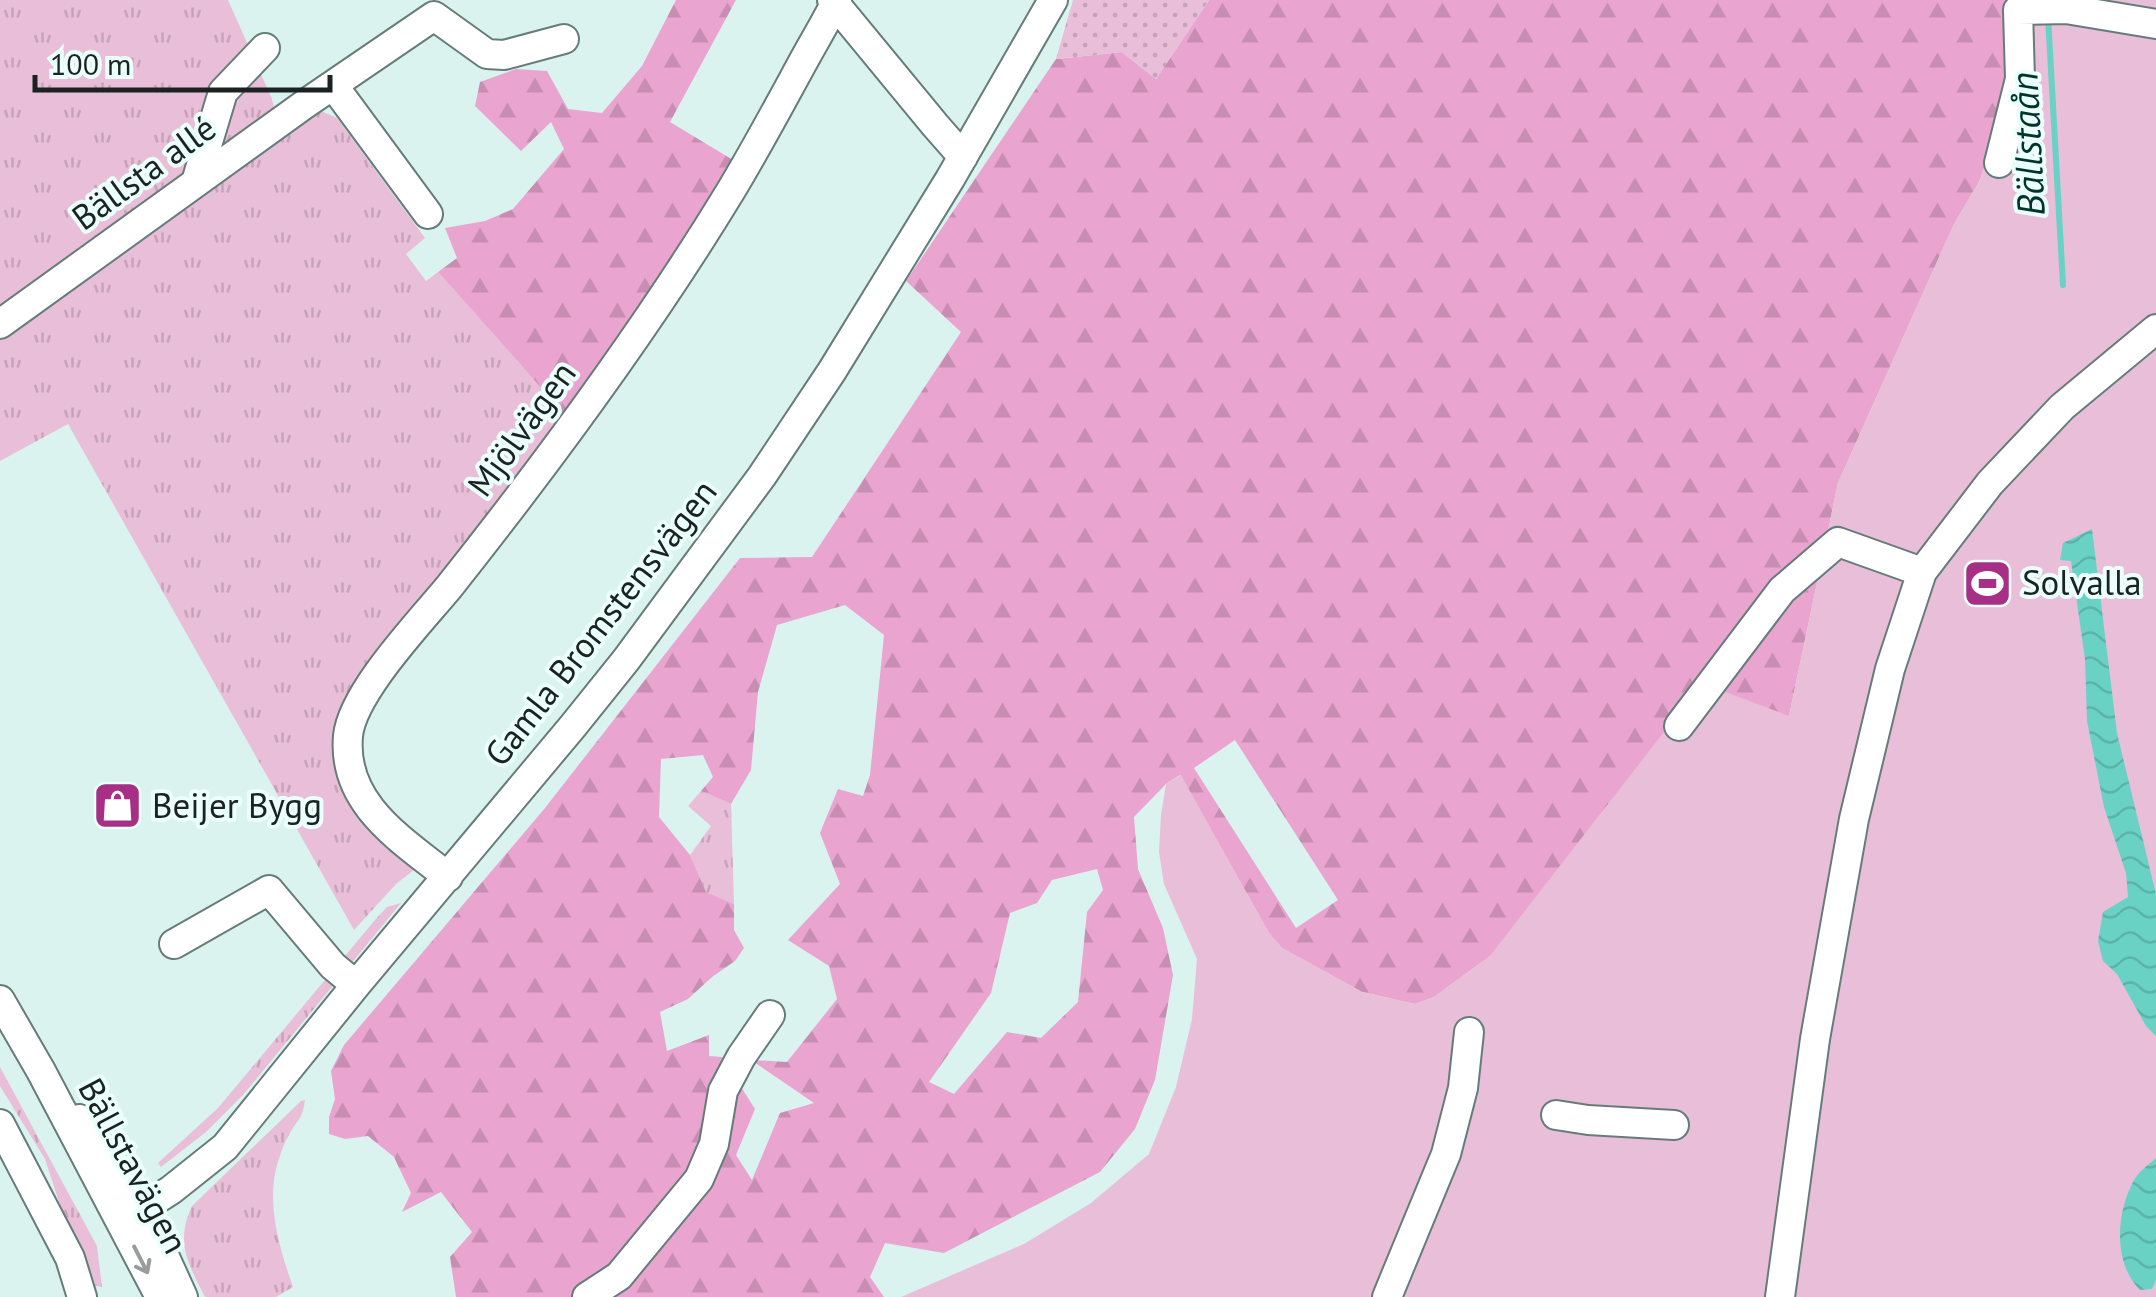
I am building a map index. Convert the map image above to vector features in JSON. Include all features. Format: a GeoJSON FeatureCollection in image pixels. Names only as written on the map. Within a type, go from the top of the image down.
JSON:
{"type":"FeatureCollection","features":[{"type":"Feature","properties":{"kind":"street","name":"Gamla Bromstensvägen"},"geometry":{"type":"LineString","coordinates":[[132,1216],[225,1147],[616,673],[762,476],[866,318],[1052,0]]}},
{"type":"Feature","properties":{"kind":"street"},"geometry":{"type":"LineString","coordinates":[[835,1],[963,157]]}},
{"type":"Feature","properties":{"kind":"street","name":"Mjölvägen"},"geometry":{"type":"LineString","coordinates":[[448,877],[389,831],[360,795],[348,753],[356,706],[504,518],[602,385],[731,190],[835,1]]}},
{"type":"Feature","properties":{"kind":"street"},"geometry":{"type":"LineString","coordinates":[[1999,164],[2020,79],[2018,10],[2066,4],[2156,24]]}},
{"type":"Feature","properties":{"kind":"street","name":"Bällsta allé"},"geometry":{"type":"LineString","coordinates":[[0,324],[434,16],[487,54],[504,55],[564,39]]}},
{"type":"Feature","properties":{"kind":"street"},"geometry":{"type":"LineString","coordinates":[[196,182],[223,92],[265,48]]}},
{"type":"Feature","properties":{"kind":"street"},"geometry":{"type":"LineString","coordinates":[[333,85],[428,214]]}},
{"type":"Feature","properties":{"kind":"street"},"geometry":{"type":"LineString","coordinates":[[1780,1297],[1814,1038],[1854,818],[1890,669],[1922,572],[1990,483],[2062,407],[2156,328]]}},
{"type":"Feature","properties":{"kind":"street"},"geometry":{"type":"LineString","coordinates":[[1679,726],[1782,590],[1838,542],[1922,572]]}},
{"type":"Feature","properties":{"kind":"street"},"geometry":{"type":"LineString","coordinates":[[174,944],[269,890],[333,966],[356,985]]}},
{"type":"Feature","properties":{"kind":"street","name":"Bällstavägen"},"geometry":{"type":"LineString","coordinates":[[0,1000],[40,1071],[183,1297]]}},
{"type":"Feature","properties":{"kind":"street"},"geometry":{"type":"LineString","coordinates":[[586,1297],[619,1276],[698,1179],[714,1144],[723,1091],[770,1015]]}},
{"type":"Feature","properties":{"kind":"street"},"geometry":{"type":"LineString","coordinates":[[1387,1297],[1446,1154],[1463,1088],[1469,1032]]}},
{"type":"Feature","properties":{"kind":"street"},"geometry":{"type":"LineString","coordinates":[[1556,1115],[1674,1124]]}},
{"type":"Feature","properties":{"kind":"street"},"geometry":{"type":"LineString","coordinates":[[0,1124],[70,1258],[82,1297]]}},
{"type":"Feature","properties":{"kind":"street","name":"Bällstavägen"},"geometry":{"type":"LineString","coordinates":[[132,1216],[160,1297]]}},
{"type":"Feature","properties":{"kind":"green space"},"geometry":{"type":"Polygon","coordinates":[[[0,0],[228,0],[276,116],[0,316],[0,0]]]}},
{"type":"Feature","properties":{"kind":"green space"},"geometry":{"type":"Polygon","coordinates":[[[676,0],[736,0],[670,122],[733,160],[568,418],[438,272],[457,258],[445,228],[485,221],[513,209],[564,149],[551,122],[521,151],[475,106],[480,82],[516,69],[547,71],[568,109],[602,113],[642,66],[676,0]]]}},
{"type":"Feature","properties":{"kind":"green space"},"geometry":{"type":"Polygon","coordinates":[[[1073,0],[1209,0],[1156,79],[1122,52],[1056,59],[1073,0]]]}},
{"type":"Feature","properties":{"kind":"green space"},"geometry":{"type":"Polygon","coordinates":[[[1209,0],[2039,0],[1979,182],[1954,224],[1838,483],[1789,716],[1489,957],[1434,997],[1415,1004],[1362,992],[1282,948],[1269,933],[1180,775],[1134,817],[1138,869],[1163,928],[1173,975],[1155,1080],[1135,1129],[1100,1172],[944,1253],[885,1243],[870,1277],[884,1297],[456,1297],[450,1257],[472,1232],[441,1192],[402,1212],[411,1193],[394,1157],[368,1136],[345,1139],[329,1134],[335,1099],[331,1071],[344,1045],[545,808],[740,558],[812,557],[961,332],[906,281],[1056,59],[1122,52],[1156,79],[1209,0]],[[845,605],[777,625],[758,692],[751,770],[731,804],[701,791],[713,777],[703,755],[661,759],[659,817],[690,855],[706,892],[734,904],[734,930],[744,948],[735,961],[688,999],[660,1012],[667,1051],[709,1035],[709,1056],[722,1057],[755,1109],[736,1155],[752,1180],[780,1113],[814,1103],[751,1060],[787,1062],[837,999],[829,966],[788,940],[840,884],[820,833],[838,789],[863,796],[870,775],[884,635],[845,605]],[[1235,740],[1194,768],[1296,928],[1338,900],[1235,740]],[[1097,869],[1052,880],[1037,903],[1010,913],[991,993],[929,1082],[954,1094],[1007,1032],[1041,1038],[1078,1002],[1087,912],[1103,890],[1097,869]]]}},
{"type":"Feature","properties":{"kind":"green space","name":"Solvalla"},"geometry":{"type":"Polygon","coordinates":[[[2039,0],[2156,0],[2156,1297],[901,1297],[1024,1244],[1091,1203],[1149,1154],[1176,1087],[1192,1019],[1197,959],[1164,884],[1159,852],[1166,784],[1181,775],[1269,933],[1282,948],[1362,992],[1415,1004],[1434,997],[1489,957],[1702,683],[1789,716],[1838,483],[1954,224],[1979,182],[2005,110],[2008,6],[2039,0]]]}},
{"type":"Feature","properties":{"kind":"green space"},"geometry":{"type":"Polygon","coordinates":[[[321,111],[337,118],[425,238],[406,254],[426,281],[438,272],[568,418],[339,753],[419,866],[396,884],[354,930],[68,424],[0,461],[0,338],[321,111]]]}},
{"type":"Feature","properties":{"kind":"green space"},"geometry":{"type":"Polygon","coordinates":[[[701,791],[731,804],[734,904],[706,892],[690,855],[711,826],[688,806],[701,791]]]}},
{"type":"Feature","properties":{"kind":"green space"},"geometry":{"type":"Polygon","coordinates":[[[401,903],[243,1095],[206,1132],[161,1167],[158,1163],[218,1108],[375,920],[387,907],[401,903]]]}},
{"type":"Feature","properties":{"kind":"green space"},"geometry":{"type":"Polygon","coordinates":[[[0,1067],[97,1246],[102,1287],[86,1284],[45,1159],[0,1086],[0,1067]]]}},
{"type":"Feature","properties":{"kind":"green space"},"geometry":{"type":"Polygon","coordinates":[[[305,1100],[282,1151],[273,1189],[279,1239],[293,1287],[276,1297],[205,1297],[184,1242],[192,1206],[305,1100]]]}},
{"type":"Feature","properties":{"kind":"water"},"geometry":{"type":"Polygon","coordinates":[[[2092,529],[2117,733],[2156,894],[2156,1036],[2146,1026],[2117,974],[2103,961],[2098,941],[2103,912],[2128,897],[2126,873],[2104,807],[2087,721],[2085,659],[2071,561],[2060,560],[2063,543],[2092,529]]]}},
{"type":"Feature","properties":{"kind":"water"},"geometry":{"type":"Polygon","coordinates":[[[2156,1158],[2156,1280],[2152,1289],[2140,1290],[2131,1279],[2121,1252],[2121,1223],[2133,1182],[2156,1158]]]}},
{"type":"Feature","properties":{"kind":"waterway","name":"Bällstaån"},"geometry":{"type":"LineString","coordinates":[[2048,16],[2063,285]]}},
{"type":"Feature","properties":{"kind":"place","name":"Solvalla"},"geometry":{"type":"Point","coordinates":[1987,583]}},
{"type":"Feature","properties":{"kind":"place","name":"Beijer Bygg"},"geometry":{"type":"Point","coordinates":[117,806]}}]}
